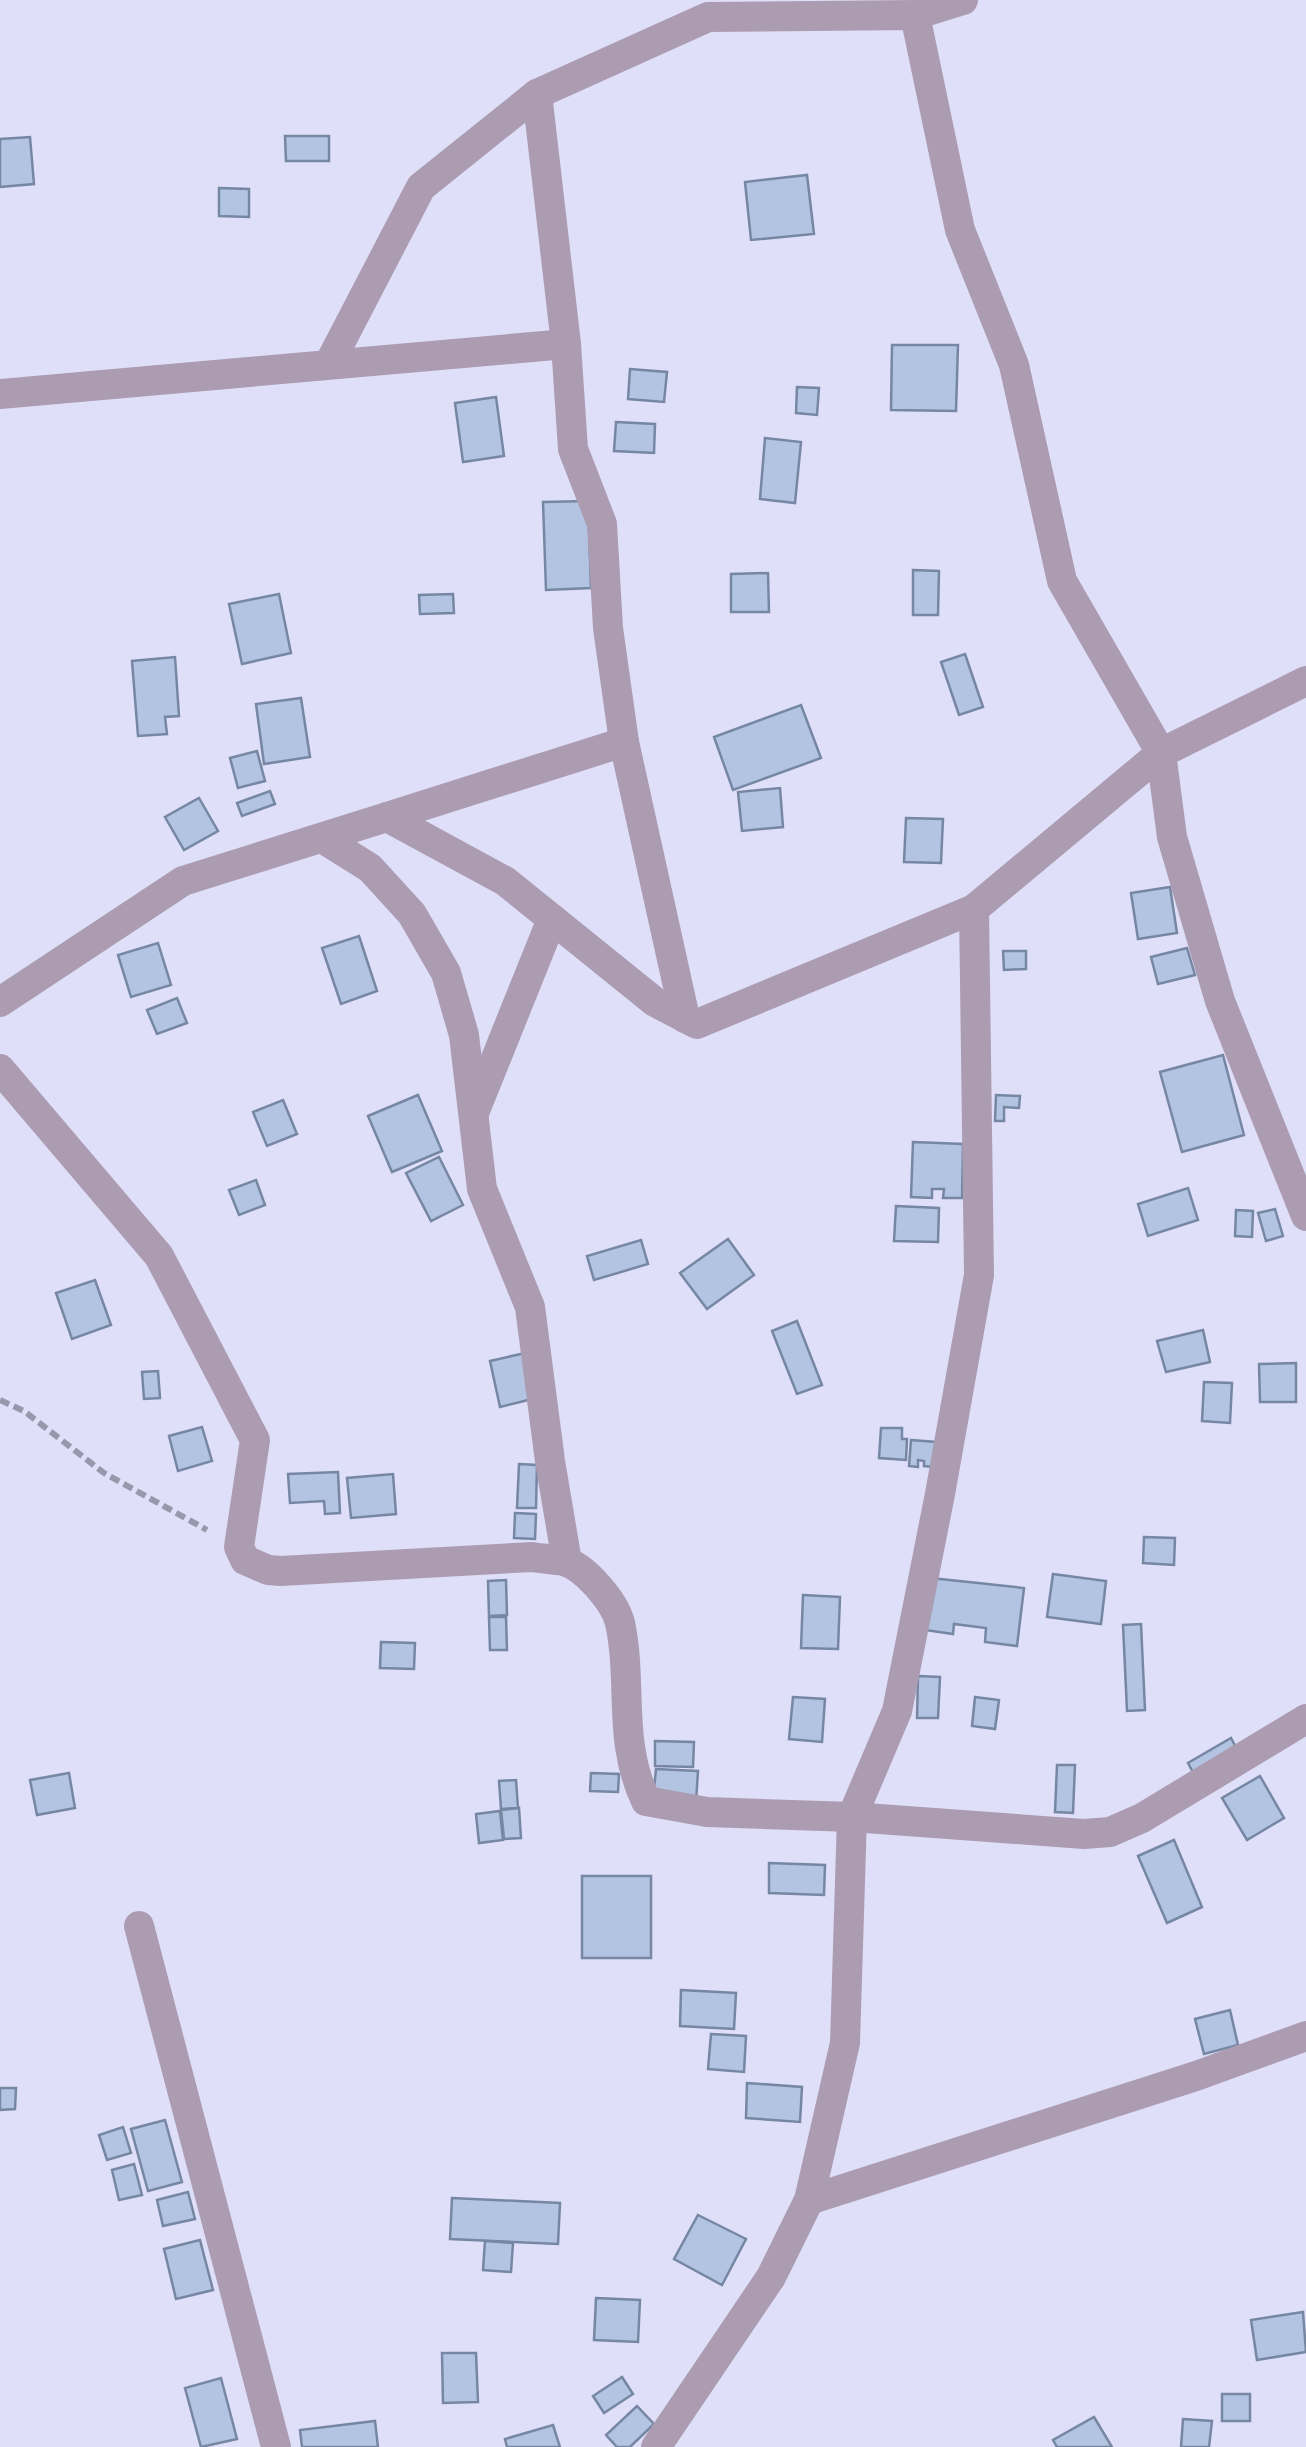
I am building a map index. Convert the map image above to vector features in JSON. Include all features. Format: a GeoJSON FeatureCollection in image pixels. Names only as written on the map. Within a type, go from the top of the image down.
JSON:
{"type":"FeatureCollection","features":[{"type":"Feature","properties":{"kind":"street"},"geometry":{"type":"LineString","coordinates":[[330,364],[421,187],[537,94],[708,17],[916,15],[963,0]]}},
{"type":"Feature","properties":{"kind":"street"},"geometry":{"type":"LineString","coordinates":[[916,15],[960,230],[1014,364],[1062,580],[1161,753],[1172,837],[1220,1001],[1306,1216]]}},
{"type":"Feature","properties":{"kind":"street"},"geometry":{"type":"LineString","coordinates":[[537,94],[566,344],[573,448],[602,524],[608,628],[624,742],[684,1018]]}},
{"type":"Feature","properties":{"kind":"street"},"geometry":{"type":"LineString","coordinates":[[0,394],[566,344]]}},
{"type":"Feature","properties":{"kind":"street"},"geometry":{"type":"LineString","coordinates":[[387,818],[505,881],[654,1002],[697,1024],[974,909],[1161,753],[1306,681]]}},
{"type":"Feature","properties":{"kind":"street"},"geometry":{"type":"LineString","coordinates":[[0,1002],[183,882],[624,742]]}},
{"type":"Feature","properties":{"kind":"street"},"geometry":{"type":"LineString","coordinates":[[322,838],[370,868],[412,914],[446,973],[464,1035],[482,1189],[530,1307],[567,1562]]}},
{"type":"Feature","properties":{"kind":"street"},"geometry":{"type":"LineString","coordinates":[[656,2447],[771,2277],[810,2200],[844,2043],[852,1817],[897,1711],[978,1275],[974,909]]}},
{"type":"Feature","properties":{"kind":"street"},"geometry":{"type":"LineString","coordinates":[[472,1120],[552,919]]}},
{"type":"Feature","properties":{"kind":"street"},"geometry":{"type":"LineString","coordinates":[[0,1070],[160,1256],[256,1440],[238,1547],[245,1560],[281,1571],[532,1557],[567,1562],[593,1579],[620,1620],[629,1752],[634,1776],[646,1801],[707,1812],[852,1817],[1084,1834],[1110,1832],[1142,1818],[1306,1719]]}},
{"type":"Feature","properties":{"kind":"street"},"geometry":{"type":"LineString","coordinates":[[139,1926],[276,2447]]}},
{"type":"Feature","properties":{"kind":"street"},"geometry":{"type":"LineString","coordinates":[[810,2200],[1196,2076],[1306,2036]]}},
{"type":"Feature","properties":{"kind":"path"},"geometry":{"type":"LineString","coordinates":[[0,1400],[24,1411],[104,1473],[238,1547]]}},
{"type":"Feature","properties":{"kind":"building"},"geometry":{"type":"Polygon","coordinates":[[[285,136],[329,136],[329,161],[286,161],[285,136]]]}},
{"type":"Feature","properties":{"kind":"building"},"geometry":{"type":"Polygon","coordinates":[[[30,137],[34,184],[0,187],[0,139],[30,137]]]}},
{"type":"Feature","properties":{"kind":"building"},"geometry":{"type":"Polygon","coordinates":[[[807,175],[814,234],[751,240],[745,182],[807,175]]]}},
{"type":"Feature","properties":{"kind":"building"},"geometry":{"type":"Polygon","coordinates":[[[219,188],[249,189],[249,217],[219,216],[219,188]]]}},
{"type":"Feature","properties":{"kind":"building"},"geometry":{"type":"Polygon","coordinates":[[[892,345],[958,345],[956,411],[891,410],[892,345]]]}},
{"type":"Feature","properties":{"kind":"building"},"geometry":{"type":"Polygon","coordinates":[[[630,369],[667,372],[664,402],[628,399],[630,369]]]}},
{"type":"Feature","properties":{"kind":"building"},"geometry":{"type":"Polygon","coordinates":[[[797,387],[819,388],[817,415],[796,413],[797,387]]]}},
{"type":"Feature","properties":{"kind":"building"},"geometry":{"type":"Polygon","coordinates":[[[496,397],[504,456],[463,462],[455,403],[496,397]]]}},
{"type":"Feature","properties":{"kind":"building"},"geometry":{"type":"Polygon","coordinates":[[[616,422],[655,424],[654,453],[614,451],[616,422]]]}},
{"type":"Feature","properties":{"kind":"building"},"geometry":{"type":"Polygon","coordinates":[[[765,438],[801,442],[795,503],[760,499],[765,438]]]}},
{"type":"Feature","properties":{"kind":"building"},"geometry":{"type":"Polygon","coordinates":[[[588,501],[591,588],[546,590],[543,502],[588,501]]]}},
{"type":"Feature","properties":{"kind":"building"},"geometry":{"type":"Polygon","coordinates":[[[913,570],[939,571],[938,615],[913,615],[913,570]]]}},
{"type":"Feature","properties":{"kind":"building"},"geometry":{"type":"Polygon","coordinates":[[[768,573],[769,612],[731,612],[731,574],[768,573]]]}},
{"type":"Feature","properties":{"kind":"building"},"geometry":{"type":"Polygon","coordinates":[[[279,594],[291,653],[242,664],[229,604],[279,594]]]}},
{"type":"Feature","properties":{"kind":"building"},"geometry":{"type":"Polygon","coordinates":[[[453,594],[454,613],[420,614],[419,595],[453,594]]]}},
{"type":"Feature","properties":{"kind":"building"},"geometry":{"type":"Polygon","coordinates":[[[965,654],[983,707],[959,715],[941,662],[965,654]]]}},
{"type":"Feature","properties":{"kind":"building"},"geometry":{"type":"Polygon","coordinates":[[[175,657],[179,716],[165,717],[167,734],[138,736],[132,661],[175,657]]]}},
{"type":"Feature","properties":{"kind":"building"},"geometry":{"type":"Polygon","coordinates":[[[301,698],[310,757],[264,764],[256,704],[301,698]]]}},
{"type":"Feature","properties":{"kind":"building"},"geometry":{"type":"Polygon","coordinates":[[[801,705],[821,758],[733,790],[714,737],[801,705]]]}},
{"type":"Feature","properties":{"kind":"building"},"geometry":{"type":"Polygon","coordinates":[[[257,751],[265,781],[238,788],[230,758],[257,751]]]}},
{"type":"Feature","properties":{"kind":"building"},"geometry":{"type":"Polygon","coordinates":[[[780,788],[783,827],[742,831],[738,792],[780,788]]]}},
{"type":"Feature","properties":{"kind":"building"},"geometry":{"type":"Polygon","coordinates":[[[270,791],[275,804],[242,816],[237,803],[270,791]]]}},
{"type":"Feature","properties":{"kind":"building"},"geometry":{"type":"Polygon","coordinates":[[[199,798],[218,831],[184,850],[165,817],[199,798]]]}},
{"type":"Feature","properties":{"kind":"building"},"geometry":{"type":"Polygon","coordinates":[[[906,818],[943,819],[941,863],[904,862],[906,818]]]}},
{"type":"Feature","properties":{"kind":"building"},"geometry":{"type":"Polygon","coordinates":[[[1170,887],[1177,933],[1138,939],[1131,893],[1170,887]]]}},
{"type":"Feature","properties":{"kind":"building"},"geometry":{"type":"Polygon","coordinates":[[[359,936],[377,991],[341,1004],[322,948],[359,936]]]}},
{"type":"Feature","properties":{"kind":"building"},"geometry":{"type":"Polygon","coordinates":[[[158,943],[171,985],[131,997],[118,955],[158,943]]]}},
{"type":"Feature","properties":{"kind":"building"},"geometry":{"type":"Polygon","coordinates":[[[1187,948],[1195,975],[1158,984],[1151,957],[1187,948]]]}},
{"type":"Feature","properties":{"kind":"building"},"geometry":{"type":"Polygon","coordinates":[[[1003,951],[1026,951],[1026,969],[1004,970],[1003,951]]]}},
{"type":"Feature","properties":{"kind":"building"},"geometry":{"type":"Polygon","coordinates":[[[177,998],[187,1023],[157,1034],[147,1010],[177,998]]]}},
{"type":"Feature","properties":{"kind":"building"},"geometry":{"type":"Polygon","coordinates":[[[1223,1055],[1244,1135],[1182,1152],[1160,1072],[1223,1055]]]}},
{"type":"Feature","properties":{"kind":"building"},"geometry":{"type":"Polygon","coordinates":[[[418,1095],[442,1151],[392,1172],[368,1116],[418,1095]]]}},
{"type":"Feature","properties":{"kind":"building"},"geometry":{"type":"Polygon","coordinates":[[[996,1095],[1020,1096],[1019,1108],[1004,1107],[1004,1121],[995,1121],[996,1095]]]}},
{"type":"Feature","properties":{"kind":"building"},"geometry":{"type":"Polygon","coordinates":[[[283,1100],[297,1134],[267,1146],[253,1112],[283,1100]]]}},
{"type":"Feature","properties":{"kind":"building"},"geometry":{"type":"Polygon","coordinates":[[[913,1142],[963,1144],[962,1198],[943,1198],[944,1189],[932,1189],[932,1198],[911,1197],[913,1142]]]}},
{"type":"Feature","properties":{"kind":"building"},"geometry":{"type":"Polygon","coordinates":[[[439,1157],[463,1205],[431,1221],[406,1173],[439,1157]]]}},
{"type":"Feature","properties":{"kind":"building"},"geometry":{"type":"Polygon","coordinates":[[[256,1180],[265,1205],[239,1215],[229,1190],[256,1180]]]}},
{"type":"Feature","properties":{"kind":"building"},"geometry":{"type":"Polygon","coordinates":[[[1188,1188],[1198,1220],[1148,1236],[1138,1204],[1188,1188]]]}},
{"type":"Feature","properties":{"kind":"building"},"geometry":{"type":"Polygon","coordinates":[[[896,1206],[939,1208],[938,1242],[894,1241],[896,1206]]]}},
{"type":"Feature","properties":{"kind":"building"},"geometry":{"type":"Polygon","coordinates":[[[1275,1209],[1283,1236],[1266,1241],[1258,1213],[1275,1209]]]}},
{"type":"Feature","properties":{"kind":"building"},"geometry":{"type":"Polygon","coordinates":[[[1236,1210],[1253,1211],[1252,1237],[1235,1236],[1236,1210]]]}},
{"type":"Feature","properties":{"kind":"building"},"geometry":{"type":"Polygon","coordinates":[[[728,1239],[754,1275],[707,1309],[680,1273],[728,1239]]]}},
{"type":"Feature","properties":{"kind":"building"},"geometry":{"type":"Polygon","coordinates":[[[641,1240],[648,1264],[594,1280],[587,1256],[641,1240]]]}},
{"type":"Feature","properties":{"kind":"building"},"geometry":{"type":"Polygon","coordinates":[[[95,1280],[111,1325],[72,1339],[56,1293],[95,1280]]]}},
{"type":"Feature","properties":{"kind":"building"},"geometry":{"type":"Polygon","coordinates":[[[797,1321],[822,1385],[797,1394],[772,1331],[797,1321]]]}},
{"type":"Feature","properties":{"kind":"building"},"geometry":{"type":"Polygon","coordinates":[[[1203,1330],[1210,1362],[1166,1372],[1157,1341],[1203,1330]]]}},
{"type":"Feature","properties":{"kind":"building"},"geometry":{"type":"Polygon","coordinates":[[[525,1353],[536,1398],[500,1407],[490,1361],[525,1353]]]}},
{"type":"Feature","properties":{"kind":"building"},"geometry":{"type":"Polygon","coordinates":[[[1296,1363],[1296,1402],[1260,1402],[1259,1364],[1296,1363]]]}},
{"type":"Feature","properties":{"kind":"building"},"geometry":{"type":"Polygon","coordinates":[[[158,1371],[160,1398],[144,1399],[142,1372],[158,1371]]]}},
{"type":"Feature","properties":{"kind":"building"},"geometry":{"type":"Polygon","coordinates":[[[1204,1382],[1232,1383],[1230,1423],[1202,1421],[1204,1382]]]}},
{"type":"Feature","properties":{"kind":"building"},"geometry":{"type":"Polygon","coordinates":[[[202,1427],[212,1461],[178,1471],[169,1436],[202,1427]]]}},
{"type":"Feature","properties":{"kind":"building"},"geometry":{"type":"Polygon","coordinates":[[[881,1428],[902,1428],[902,1439],[907,1439],[906,1460],[879,1458],[881,1428]]]}},
{"type":"Feature","properties":{"kind":"building"},"geometry":{"type":"Polygon","coordinates":[[[911,1440],[936,1442],[934,1467],[924,1466],[924,1461],[918,1460],[918,1467],[909,1466],[911,1440]]]}},
{"type":"Feature","properties":{"kind":"building"},"geometry":{"type":"Polygon","coordinates":[[[519,1464],[537,1465],[536,1508],[517,1508],[519,1464]]]}},
{"type":"Feature","properties":{"kind":"building"},"geometry":{"type":"Polygon","coordinates":[[[338,1472],[340,1513],[325,1514],[324,1501],[290,1503],[288,1474],[338,1472]]]}},
{"type":"Feature","properties":{"kind":"building"},"geometry":{"type":"Polygon","coordinates":[[[393,1474],[396,1514],[351,1518],[347,1478],[393,1474]]]}},
{"type":"Feature","properties":{"kind":"building"},"geometry":{"type":"Polygon","coordinates":[[[515,1513],[536,1514],[535,1539],[514,1538],[515,1513]]]}},
{"type":"Feature","properties":{"kind":"building"},"geometry":{"type":"Polygon","coordinates":[[[1144,1537],[1175,1538],[1174,1565],[1143,1563],[1144,1537]]]}},
{"type":"Feature","properties":{"kind":"building"},"geometry":{"type":"Polygon","coordinates":[[[1053,1574],[1106,1581],[1101,1624],[1047,1617],[1053,1574]]]}},
{"type":"Feature","properties":{"kind":"building"},"geometry":{"type":"Polygon","coordinates":[[[931,1578],[1024,1588],[1017,1646],[985,1642],[986,1628],[954,1624],[953,1634],[925,1630],[931,1578]]]}},
{"type":"Feature","properties":{"kind":"building"},"geometry":{"type":"Polygon","coordinates":[[[506,1580],[507,1615],[489,1616],[488,1581],[506,1580]]]}},
{"type":"Feature","properties":{"kind":"building"},"geometry":{"type":"Polygon","coordinates":[[[803,1595],[840,1597],[838,1649],[801,1648],[803,1595]]]}},
{"type":"Feature","properties":{"kind":"building"},"geometry":{"type":"Polygon","coordinates":[[[489,1617],[506,1617],[507,1650],[490,1650],[489,1617]]]}},
{"type":"Feature","properties":{"kind":"building"},"geometry":{"type":"Polygon","coordinates":[[[1141,1624],[1145,1710],[1127,1711],[1123,1625],[1141,1624]]]}},
{"type":"Feature","properties":{"kind":"building"},"geometry":{"type":"Polygon","coordinates":[[[381,1642],[415,1643],[414,1669],[380,1668],[381,1642]]]}},
{"type":"Feature","properties":{"kind":"building"},"geometry":{"type":"Polygon","coordinates":[[[918,1676],[940,1677],[938,1718],[917,1718],[918,1676]]]}},
{"type":"Feature","properties":{"kind":"building"},"geometry":{"type":"Polygon","coordinates":[[[793,1697],[825,1699],[822,1742],[789,1739],[793,1697]]]}},
{"type":"Feature","properties":{"kind":"building"},"geometry":{"type":"Polygon","coordinates":[[[975,1697],[999,1700],[995,1729],[972,1726],[975,1697]]]}},
{"type":"Feature","properties":{"kind":"building"},"geometry":{"type":"Polygon","coordinates":[[[1231,1738],[1238,1751],[1195,1776],[1188,1763],[1231,1738]]]}},
{"type":"Feature","properties":{"kind":"building"},"geometry":{"type":"Polygon","coordinates":[[[655,1741],[694,1742],[693,1767],[655,1766],[655,1741]]]}},
{"type":"Feature","properties":{"kind":"building"},"geometry":{"type":"Polygon","coordinates":[[[1057,1765],[1075,1765],[1073,1813],[1055,1812],[1057,1765]]]}},
{"type":"Feature","properties":{"kind":"building"},"geometry":{"type":"Polygon","coordinates":[[[656,1769],[698,1771],[696,1802],[653,1799],[656,1769]]]}},
{"type":"Feature","properties":{"kind":"building"},"geometry":{"type":"Polygon","coordinates":[[[69,1773],[75,1808],[37,1815],[30,1780],[69,1773]]]}},
{"type":"Feature","properties":{"kind":"building"},"geometry":{"type":"Polygon","coordinates":[[[591,1773],[619,1774],[618,1792],[590,1791],[591,1773]]]}},
{"type":"Feature","properties":{"kind":"building"},"geometry":{"type":"Polygon","coordinates":[[[1260,1776],[1284,1818],[1247,1840],[1222,1798],[1260,1776]]]}},
{"type":"Feature","properties":{"kind":"building"},"geometry":{"type":"Polygon","coordinates":[[[516,1780],[518,1808],[501,1809],[499,1781],[516,1780]]]}},
{"type":"Feature","properties":{"kind":"building"},"geometry":{"type":"Polygon","coordinates":[[[519,1808],[521,1838],[504,1839],[501,1810],[519,1808]]]}},
{"type":"Feature","properties":{"kind":"building"},"geometry":{"type":"Polygon","coordinates":[[[500,1811],[503,1840],[479,1843],[476,1814],[500,1811]]]}},
{"type":"Feature","properties":{"kind":"building"},"geometry":{"type":"Polygon","coordinates":[[[1174,1840],[1202,1907],[1167,1923],[1138,1856],[1174,1840]]]}},
{"type":"Feature","properties":{"kind":"building"},"geometry":{"type":"Polygon","coordinates":[[[769,1863],[825,1865],[824,1895],[769,1893],[769,1863]]]}},
{"type":"Feature","properties":{"kind":"building"},"geometry":{"type":"Polygon","coordinates":[[[582,1876],[651,1876],[651,1958],[582,1958],[582,1876]]]}},
{"type":"Feature","properties":{"kind":"building"},"geometry":{"type":"Polygon","coordinates":[[[681,1990],[736,1993],[734,2029],[680,2026],[681,1990]]]}},
{"type":"Feature","properties":{"kind":"building"},"geometry":{"type":"Polygon","coordinates":[[[1230,2010],[1238,2045],[1204,2054],[1195,2019],[1230,2010]]]}},
{"type":"Feature","properties":{"kind":"building"},"geometry":{"type":"Polygon","coordinates":[[[711,2034],[746,2036],[744,2072],[708,2069],[711,2034]]]}},
{"type":"Feature","properties":{"kind":"building"},"geometry":{"type":"Polygon","coordinates":[[[747,2083],[802,2087],[800,2122],[746,2118],[747,2083]]]}},
{"type":"Feature","properties":{"kind":"building"},"geometry":{"type":"Polygon","coordinates":[[[0,2088],[16,2088],[15,2109],[0,2110],[0,2088]]]}},
{"type":"Feature","properties":{"kind":"building"},"geometry":{"type":"Polygon","coordinates":[[[165,2120],[182,2182],[148,2191],[131,2129],[165,2120]]]}},
{"type":"Feature","properties":{"kind":"building"},"geometry":{"type":"Polygon","coordinates":[[[123,2127],[131,2153],[107,2160],[99,2135],[123,2127]]]}},
{"type":"Feature","properties":{"kind":"building"},"geometry":{"type":"Polygon","coordinates":[[[134,2164],[142,2195],[119,2200],[112,2170],[134,2164]]]}},
{"type":"Feature","properties":{"kind":"building"},"geometry":{"type":"Polygon","coordinates":[[[188,2192],[195,2219],[163,2226],[157,2200],[188,2192]]]}},
{"type":"Feature","properties":{"kind":"building"},"geometry":{"type":"Polygon","coordinates":[[[452,2198],[560,2203],[558,2244],[450,2239],[452,2198]]]}},
{"type":"Feature","properties":{"kind":"building"},"geometry":{"type":"Polygon","coordinates":[[[698,2215],[746,2239],[722,2285],[674,2259],[698,2215]]]}},
{"type":"Feature","properties":{"kind":"building"},"geometry":{"type":"Polygon","coordinates":[[[200,2240],[213,2290],[176,2299],[164,2249],[200,2240]]]}},
{"type":"Feature","properties":{"kind":"building"},"geometry":{"type":"Polygon","coordinates":[[[485,2241],[513,2243],[511,2272],[483,2270],[485,2241]]]}},
{"type":"Feature","properties":{"kind":"building"},"geometry":{"type":"Polygon","coordinates":[[[596,2298],[640,2300],[638,2342],[594,2340],[596,2298]]]}},
{"type":"Feature","properties":{"kind":"building"},"geometry":{"type":"Polygon","coordinates":[[[1303,2312],[1306,2352],[1257,2360],[1251,2320],[1303,2312]]]}},
{"type":"Feature","properties":{"kind":"building"},"geometry":{"type":"Polygon","coordinates":[[[442,2353],[476,2353],[478,2402],[443,2403],[442,2353]]]}},
{"type":"Feature","properties":{"kind":"building"},"geometry":{"type":"Polygon","coordinates":[[[622,2377],[633,2394],[604,2413],[593,2396],[622,2377]]]}},
{"type":"Feature","properties":{"kind":"building"},"geometry":{"type":"Polygon","coordinates":[[[221,2378],[237,2439],[201,2447],[185,2388],[221,2378]]]}},
{"type":"Feature","properties":{"kind":"building"},"geometry":{"type":"Polygon","coordinates":[[[1222,2394],[1250,2394],[1250,2421],[1222,2421],[1222,2394]]]}},
{"type":"Feature","properties":{"kind":"building"},"geometry":{"type":"Polygon","coordinates":[[[637,2406],[654,2424],[630,2447],[617,2447],[606,2435],[637,2406]]]}},
{"type":"Feature","properties":{"kind":"building"},"geometry":{"type":"Polygon","coordinates":[[[1094,2417],[1112,2447],[1057,2447],[1053,2440],[1094,2417]]]}},
{"type":"Feature","properties":{"kind":"building"},"geometry":{"type":"Polygon","coordinates":[[[1183,2419],[1212,2421],[1209,2447],[1181,2447],[1183,2419]]]}},
{"type":"Feature","properties":{"kind":"building"},"geometry":{"type":"Polygon","coordinates":[[[375,2421],[378,2447],[302,2447],[300,2430],[375,2421]]]}},
{"type":"Feature","properties":{"kind":"building"},"geometry":{"type":"Polygon","coordinates":[[[553,2425],[560,2447],[507,2447],[505,2439],[553,2425]]]}}]}
